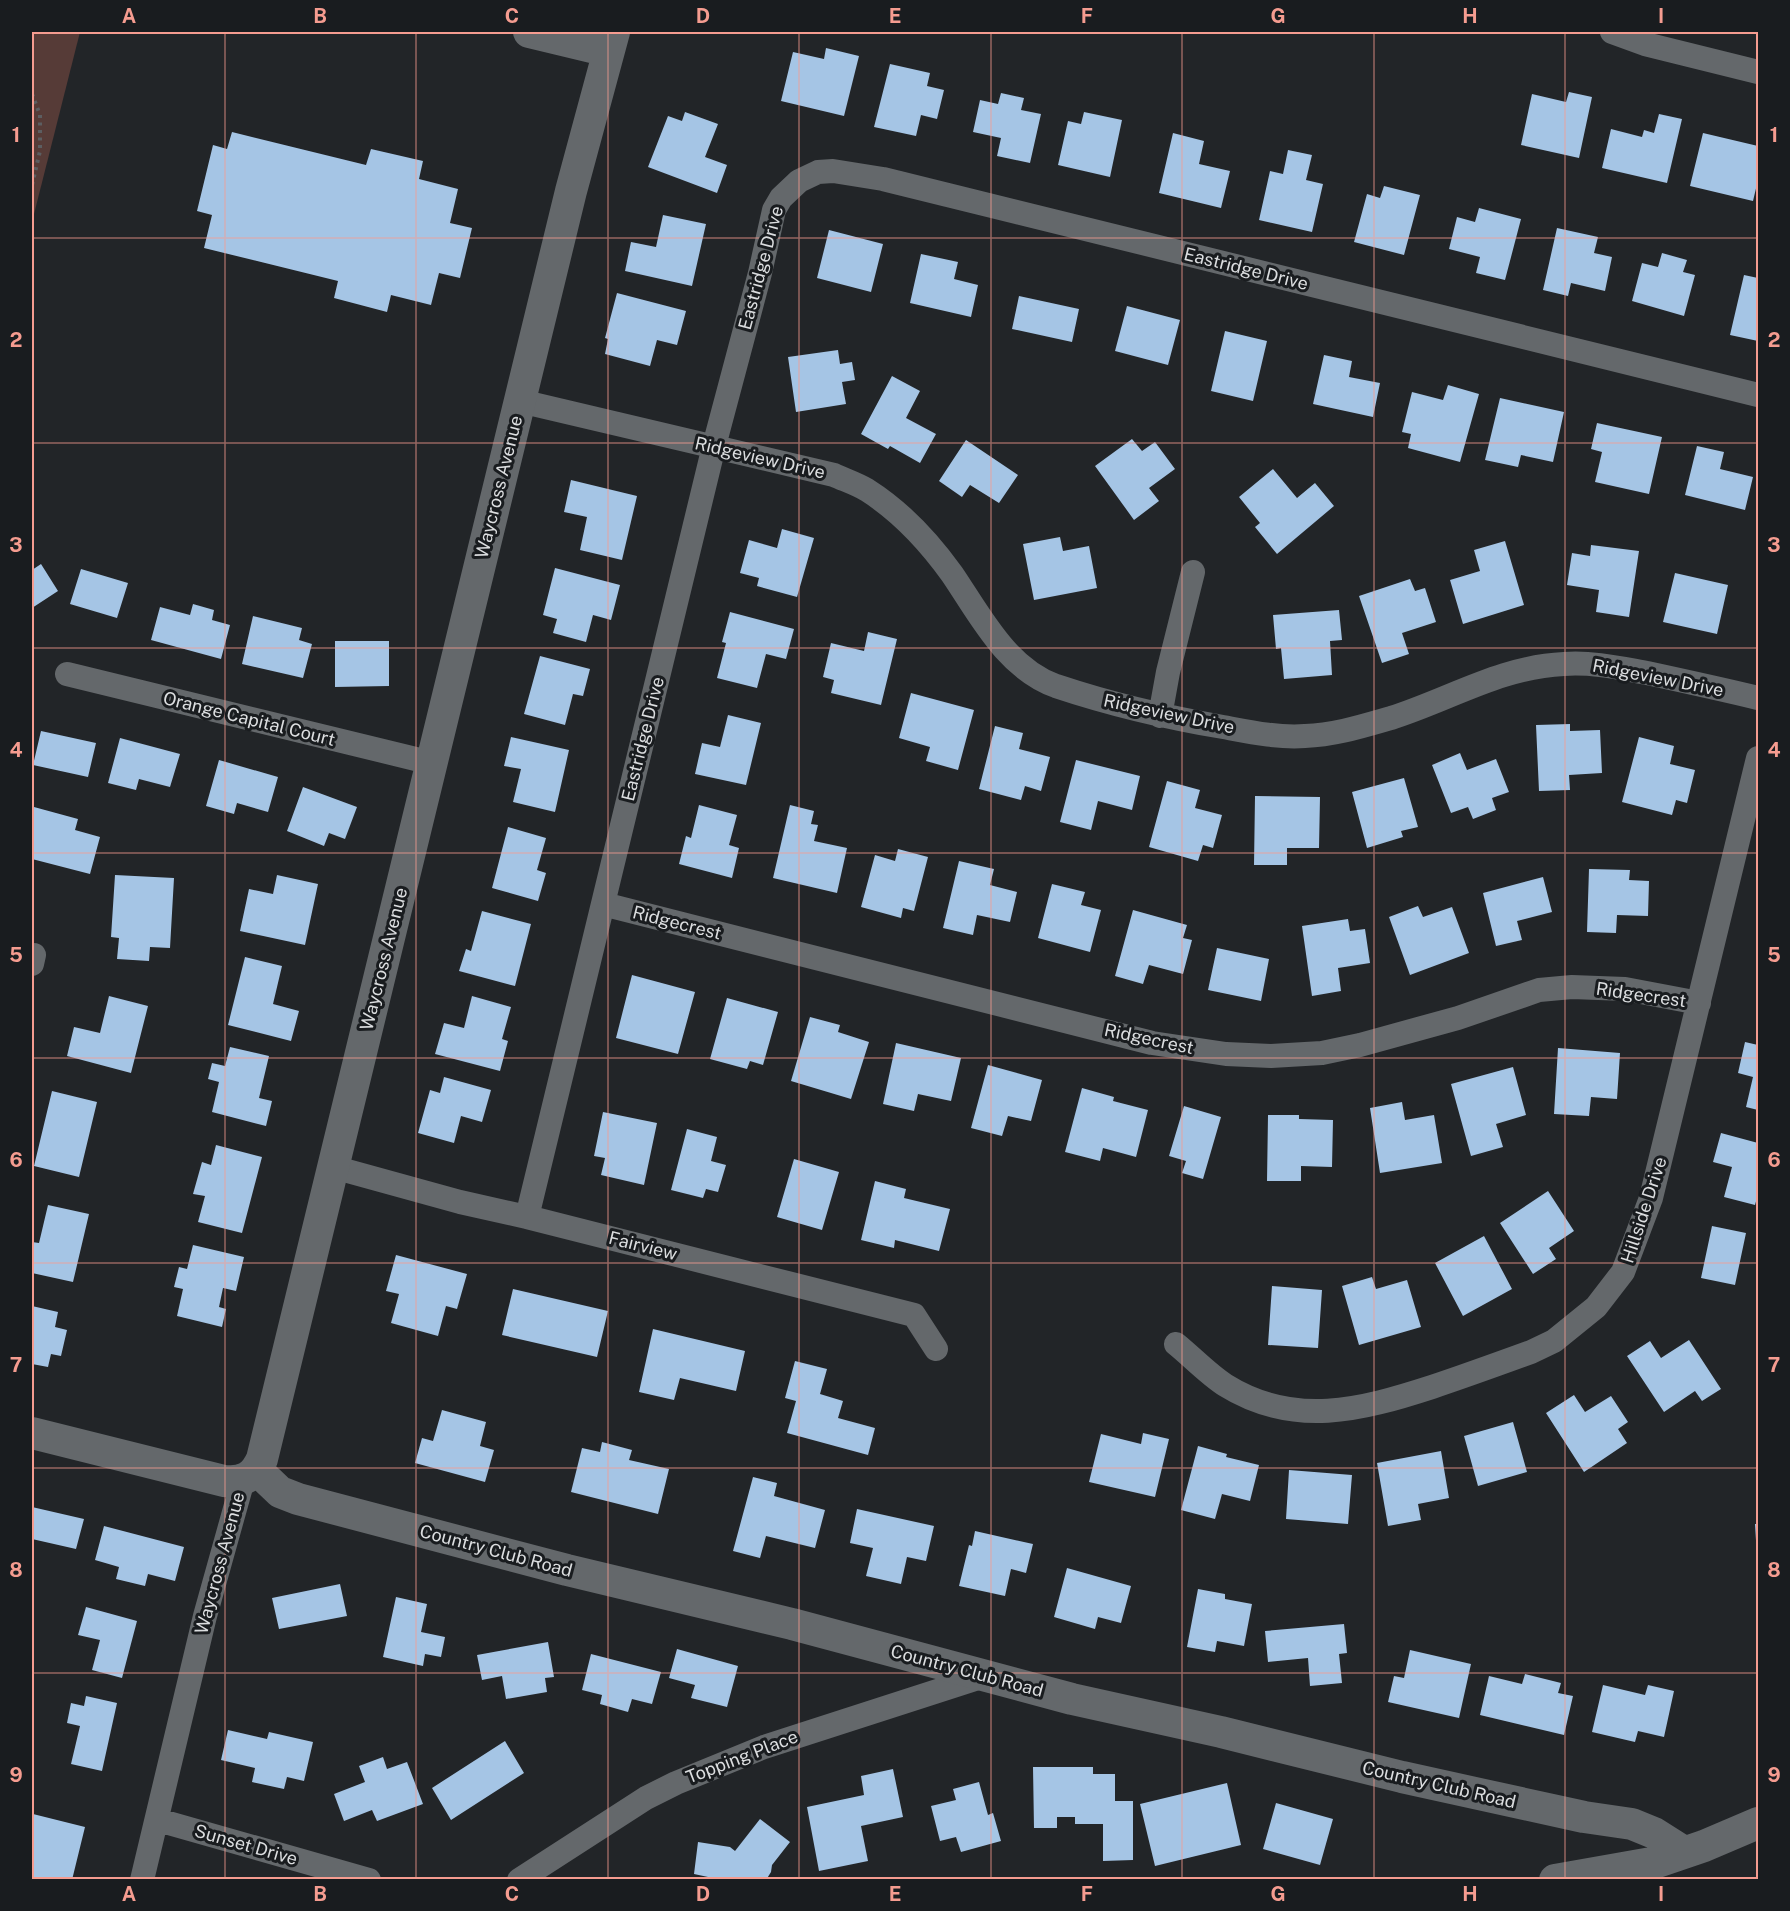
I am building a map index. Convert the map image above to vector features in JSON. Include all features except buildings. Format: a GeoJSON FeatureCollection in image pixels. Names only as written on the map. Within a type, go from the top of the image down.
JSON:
{"type":"FeatureCollection","features":[{"type":"Feature","properties":{"kind":"street"},"geometry":{"type":"LineString","coordinates":[[529,32],[611,41]]}},
{"type":"Feature","properties":{"kind":"street"},"geometry":{"type":"LineString","coordinates":[[1612,32],[1645,44],[1758,72]]}},
{"type":"Feature","properties":{"kind":"street","name":"Waycross Avenue"},"geometry":{"type":"LineString","coordinates":[[142,1880],[205,1616],[250,1475],[262,1459],[571,191],[611,41]]}},
{"type":"Feature","properties":{"kind":"street","name":"Eastridge Drive"},"geometry":{"type":"LineString","coordinates":[[527,1217],[714,446],[760,273],[774,210],[781,198],[799,181],[818,172],[832,171],[883,179],[1758,395]]}},
{"type":"Feature","properties":{"kind":"street","name":"Ridgeview Drive"},"geometry":{"type":"LineString","coordinates":[[520,401],[834,475],[865,489],[894,509],[931,548],[952,574],[982,622],[1014,659],[1032,674],[1053,684],[1123,707],[1160,716],[1266,734],[1305,736],[1341,732],[1394,717],[1486,680],[1518,671],[1563,664],[1599,664],[1758,698]]}},
{"type":"Feature","properties":{"kind":"street"},"geometry":{"type":"LineString","coordinates":[[1160,716],[1168,672],[1193,572]]}},
{"type":"Feature","properties":{"kind":"street","name":"Orange Capital Court"},"geometry":{"type":"LineString","coordinates":[[67,674],[432,763]]}},
{"type":"Feature","properties":{"kind":"street","name":"Hillside Drive"},"geometry":{"type":"LineString","coordinates":[[1176,1344],[1225,1384],[1260,1402],[1289,1410],[1322,1412],[1355,1409],[1387,1402],[1532,1352],[1554,1341],[1596,1307],[1623,1272],[1651,1198],[1758,758]]}},
{"type":"Feature","properties":{"kind":"street","name":"Ridgecrest"},"geometry":{"type":"LineString","coordinates":[[603,904],[1152,1043],[1226,1054],[1271,1056],[1312,1053],[1360,1045],[1458,1018],[1539,990],[1572,987],[1625,989],[1699,1003]]}},
{"type":"Feature","properties":{"kind":"street","name":"Fairview"},"geometry":{"type":"LineString","coordinates":[[333,1167],[460,1202],[914,1315],[936,1349]]}},
{"type":"Feature","properties":{"kind":"street"},"geometry":{"type":"LineString","coordinates":[[32,1433],[224,1481],[236,1482],[250,1475]]}},
{"type":"Feature","properties":{"kind":"street","name":"Country Club Road"},"geometry":{"type":"LineString","coordinates":[[250,1475],[298,1499],[567,1570],[792,1624],[1072,1699],[1221,1732],[1402,1777],[1584,1817],[1632,1824],[1654,1833],[1683,1852]]}},
{"type":"Feature","properties":{"kind":"street","name":"Topping Place"},"geometry":{"type":"LineString","coordinates":[[519,1880],[646,1798],[676,1783],[764,1747],[984,1676]]}},
{"type":"Feature","properties":{"kind":"street","name":"Sunset Drive"},"geometry":{"type":"LineString","coordinates":[[158,1820],[369,1880]]}},
{"type":"Feature","properties":{"kind":"street"},"geometry":{"type":"LineString","coordinates":[[1555,1880],[1657,1862],[1758,1823]]}},
{"type":"Feature","properties":{"kind":"path"},"geometry":{"type":"LineString","coordinates":[[32,94],[40,115],[40,151],[32,185]]}},
{"type":"Feature","properties":{"kind":"shaded area"},"geometry":{"type":"Polygon","coordinates":[[[32,32],[80,32],[32,222],[32,32]]]}}]}
